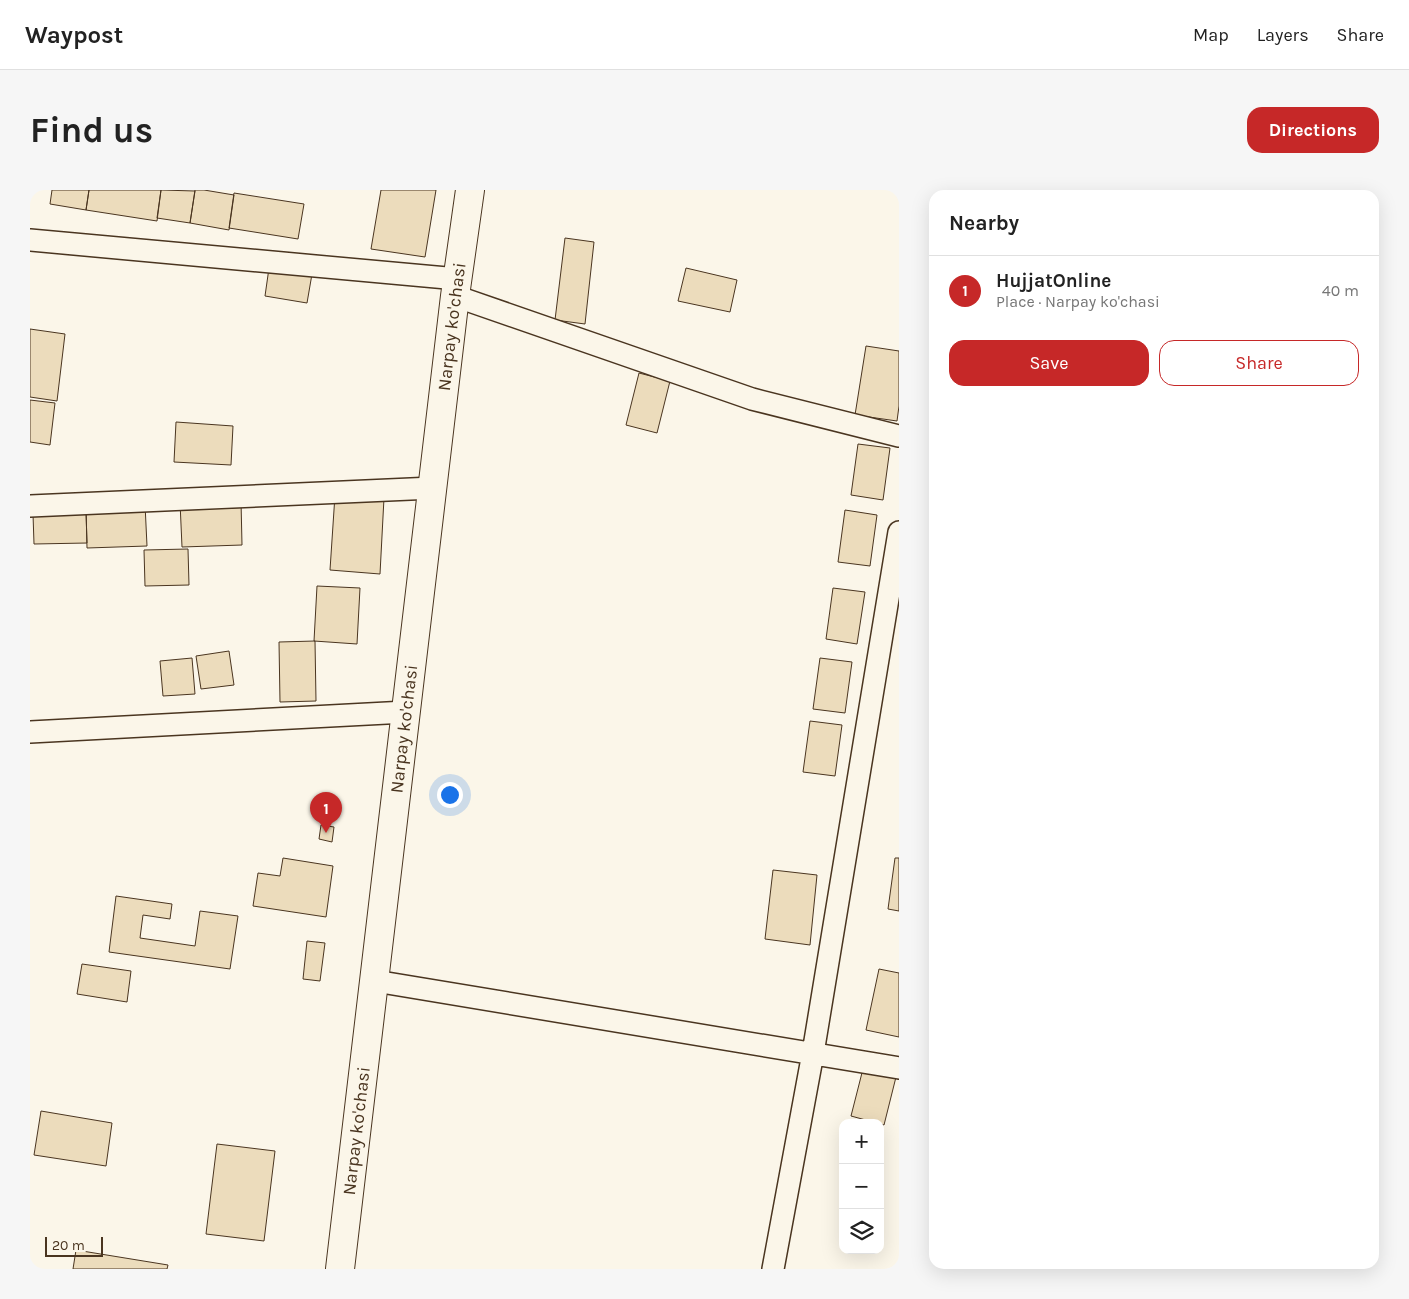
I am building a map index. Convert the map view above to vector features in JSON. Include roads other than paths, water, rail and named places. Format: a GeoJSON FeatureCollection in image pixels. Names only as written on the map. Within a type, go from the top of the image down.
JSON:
{"type":"FeatureCollection","features":[{"type":"Feature","properties":{"kind":"main road","name":"Narpay ko'chasi"},"geometry":{"type":"LineString","coordinates":[[340,1269],[470,190]]}},
{"type":"Feature","properties":{"kind":"street"},"geometry":{"type":"LineString","coordinates":[[30,240],[457,288],[752,400],[899,436]]}},
{"type":"Feature","properties":{"kind":"street"},"geometry":{"type":"LineString","coordinates":[[30,506],[433,488]]}},
{"type":"Feature","properties":{"kind":"street"},"geometry":{"type":"LineString","coordinates":[[773,1269],[813,1053],[899,532]]}},
{"type":"Feature","properties":{"kind":"street"},"geometry":{"type":"LineString","coordinates":[[30,732],[406,712]]}},
{"type":"Feature","properties":{"kind":"street"},"geometry":{"type":"LineString","coordinates":[[374,981],[899,1068]]}},
{"type":"Feature","properties":{"kind":"place","name":"HujjatOnline"},"geometry":{"type":"Point","coordinates":[326,833]}}]}
